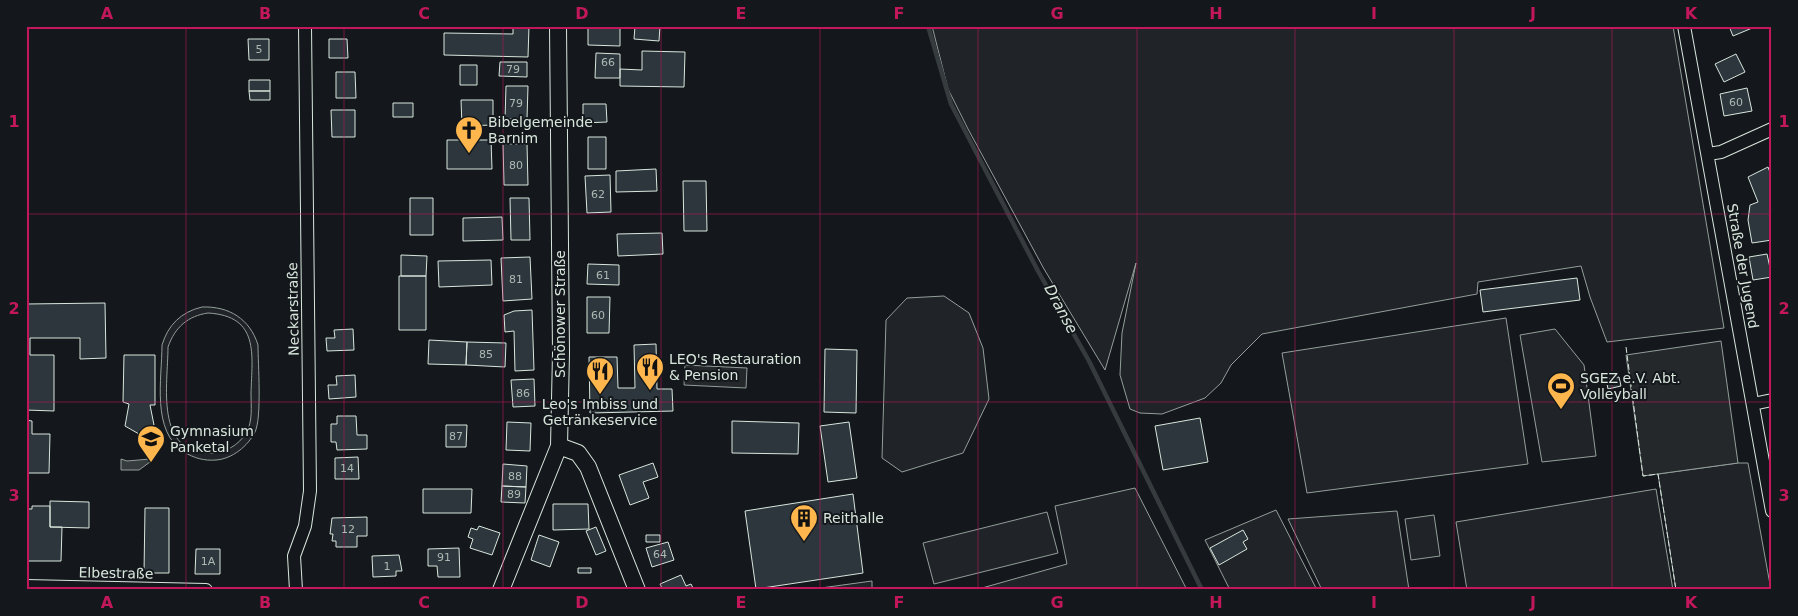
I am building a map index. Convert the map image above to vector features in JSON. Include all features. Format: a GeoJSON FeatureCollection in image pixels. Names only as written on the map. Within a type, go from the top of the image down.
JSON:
{"type":"FeatureCollection","features":[{"type":"Feature","properties":{"kind":"street","name":"Neckarstraße"},"geometry":{"type":"LineString","coordinates":[[296,590],[294,556],[305,526],[310,491],[305,26]]}},
{"type":"Feature","properties":{"kind":"street","name":"Schönower Straße"},"geometry":{"type":"LineString","coordinates":[[502,590],[559,446],[561,344],[558,26]]}},
{"type":"Feature","properties":{"kind":"street","name":"Straße der Jugend"},"geometry":{"type":"LineString","coordinates":[[1684,26],[1772,511]]}},
{"type":"Feature","properties":{"kind":"street"},"geometry":{"type":"LineString","coordinates":[[1708,154],[1721,152],[1772,129]]}},
{"type":"Feature","properties":{"kind":"street"},"geometry":{"type":"LineString","coordinates":[[1753,404],[1772,400]]}},
{"type":"Feature","properties":{"kind":"street"},"geometry":{"type":"LineString","coordinates":[[559,446],[578,453],[588,467],[637,590]]}},
{"type":"Feature","properties":{"kind":"street","name":"Elbestraße"},"geometry":{"type":"LineString","coordinates":[[26,586],[206,590]]}},
{"type":"Feature","properties":{"kind":"shaded area"},"geometry":{"type":"Polygon","coordinates":[[[932,26],[1673,26],[1724,328],[1607,342],[1590,297],[1581,266],[1478,282],[1477,294],[1262,334],[1231,365],[1221,383],[1205,398],[1162,414],[1140,413],[1130,409],[1120,375],[1122,333],[1136,263],[1105,370],[1044,269],[968,129],[948,89],[932,26]]]}},
{"type":"Feature","properties":{"kind":"shaded area"},"geometry":{"type":"Polygon","coordinates":[[[944,296],[969,313],[983,348],[989,399],[963,453],[902,472],[882,458],[886,320],[907,298],[944,296]]]}},
{"type":"Feature","properties":{"kind":"shaded area"},"geometry":{"type":"Polygon","coordinates":[[[212,307],[237,316],[250,328],[258,345],[259,403],[255,432],[239,451],[222,459],[203,459],[184,452],[174,443],[167,431],[163,418],[160,388],[162,345],[168,331],[176,320],[194,309],[212,307]],[[208,313],[188,320],[178,328],[168,347],[168,414],[172,430],[180,442],[193,450],[216,453],[226,450],[236,445],[250,424],[252,352],[245,330],[237,321],[225,316],[208,313]]]}},
{"type":"Feature","properties":{"kind":"shaded area"},"geometry":{"type":"Polygon","coordinates":[[[1506,318],[1528,464],[1307,493],[1282,353],[1506,318]]]}},
{"type":"Feature","properties":{"kind":"shaded area","name":"SGEZ e.V. Abt. Volleyball"},"geometry":{"type":"Polygon","coordinates":[[[1555,329],[1584,365],[1596,456],[1542,462],[1520,335],[1555,329]]]}},
{"type":"Feature","properties":{"kind":"shaded area"},"geometry":{"type":"Polygon","coordinates":[[[1721,341],[1738,463],[1643,476],[1626,355],[1721,341]]]}},
{"type":"Feature","properties":{"kind":"shaded area"},"geometry":{"type":"Polygon","coordinates":[[[685,365],[747,368],[746,388],[684,385],[685,365]]]}},
{"type":"Feature","properties":{"kind":"shaded area"},"geometry":{"type":"Polygon","coordinates":[[[121,459],[127,461],[150,459],[150,462],[139,470],[121,470],[121,459]]]}},
{"type":"Feature","properties":{"kind":"shaded area"},"geometry":{"type":"Polygon","coordinates":[[[1748,463],[1771,590],[1676,590],[1658,474],[1748,463]]]}},
{"type":"Feature","properties":{"kind":"shaded area"},"geometry":{"type":"Polygon","coordinates":[[[1135,488],[1187,590],[975,590],[1067,564],[1055,506],[1135,488]]]}},
{"type":"Feature","properties":{"kind":"shaded area"},"geometry":{"type":"Polygon","coordinates":[[[1656,489],[1673,590],[1467,590],[1456,522],[1656,489]]]}},
{"type":"Feature","properties":{"kind":"shaded area"},"geometry":{"type":"Polygon","coordinates":[[[1276,510],[1317,590],[1230,590],[1205,540],[1276,510]]]}},
{"type":"Feature","properties":{"kind":"shaded area"},"geometry":{"type":"Polygon","coordinates":[[[1397,511],[1409,590],[1322,590],[1288,519],[1397,511]]]}},
{"type":"Feature","properties":{"kind":"shaded area"},"geometry":{"type":"Polygon","coordinates":[[[1047,512],[1058,553],[934,584],[923,543],[1047,512]]]}},
{"type":"Feature","properties":{"kind":"shaded area"},"geometry":{"type":"Polygon","coordinates":[[[1434,515],[1440,556],[1411,560],[1405,519],[1434,515]]]}},
{"type":"Feature","properties":{"kind":"shaded area"},"geometry":{"type":"Polygon","coordinates":[[[872,581],[872,590],[806,590],[872,581]]]}},
{"type":"Feature","properties":{"kind":"building"},"geometry":{"type":"Polygon","coordinates":[[[513,26],[529,26],[528,57],[444,55],[444,33],[513,34],[513,26]]]}},
{"type":"Feature","properties":{"kind":"building"},"geometry":{"type":"Polygon","coordinates":[[[588,26],[620,26],[620,46],[588,45],[588,26]]]}},
{"type":"Feature","properties":{"kind":"building"},"geometry":{"type":"Polygon","coordinates":[[[635,26],[660,26],[659,41],[634,39],[635,26]]]}},
{"type":"Feature","properties":{"kind":"building"},"geometry":{"type":"Polygon","coordinates":[[[1729,26],[1757,26],[1733,36],[1729,26]]]}},
{"type":"Feature","properties":{"kind":"building"},"geometry":{"type":"Polygon","coordinates":[[[248,39],[269,39],[269,60],[249,60],[248,39]]]}},
{"type":"Feature","properties":{"kind":"building"},"geometry":{"type":"Polygon","coordinates":[[[329,39],[347,39],[348,58],[329,58],[329,39]]]}},
{"type":"Feature","properties":{"kind":"building"},"geometry":{"type":"Polygon","coordinates":[[[642,51],[685,52],[684,87],[620,86],[620,69],[642,70],[642,51]]]}},
{"type":"Feature","properties":{"kind":"building"},"geometry":{"type":"Polygon","coordinates":[[[596,53],[620,54],[620,78],[595,78],[596,53]]]}},
{"type":"Feature","properties":{"kind":"building"},"geometry":{"type":"Polygon","coordinates":[[[1736,54],[1745,72],[1724,82],[1715,64],[1736,54]]]}},
{"type":"Feature","properties":{"kind":"building"},"geometry":{"type":"Polygon","coordinates":[[[500,62],[527,62],[527,77],[499,76],[500,62]]]}},
{"type":"Feature","properties":{"kind":"building"},"geometry":{"type":"Polygon","coordinates":[[[460,65],[477,65],[477,85],[460,85],[460,65]]]}},
{"type":"Feature","properties":{"kind":"building"},"geometry":{"type":"Polygon","coordinates":[[[336,72],[355,72],[356,98],[336,98],[336,72]]]}},
{"type":"Feature","properties":{"kind":"building"},"geometry":{"type":"Polygon","coordinates":[[[249,80],[270,80],[270,91],[249,91],[249,80]]]}},
{"type":"Feature","properties":{"kind":"building"},"geometry":{"type":"Polygon","coordinates":[[[506,86],[528,86],[527,119],[505,119],[506,86]]]}},
{"type":"Feature","properties":{"kind":"building"},"geometry":{"type":"Polygon","coordinates":[[[1747,88],[1752,111],[1724,116],[1720,94],[1747,88]]]}},
{"type":"Feature","properties":{"kind":"building"},"geometry":{"type":"Polygon","coordinates":[[[249,91],[270,91],[270,100],[250,100],[249,91]]]}},
{"type":"Feature","properties":{"kind":"building"},"geometry":{"type":"Polygon","coordinates":[[[461,100],[493,100],[493,125],[462,126],[461,100]]]}},
{"type":"Feature","properties":{"kind":"building"},"geometry":{"type":"Polygon","coordinates":[[[393,103],[413,103],[413,117],[393,117],[393,103]]]}},
{"type":"Feature","properties":{"kind":"building"},"geometry":{"type":"Polygon","coordinates":[[[583,104],[606,104],[607,122],[583,123],[583,104]]]}},
{"type":"Feature","properties":{"kind":"building"},"geometry":{"type":"Polygon","coordinates":[[[331,110],[355,110],[355,137],[332,137],[331,110]]]}},
{"type":"Feature","properties":{"kind":"building"},"geometry":{"type":"Polygon","coordinates":[[[588,137],[606,137],[606,169],[588,169],[588,137]]]}},
{"type":"Feature","properties":{"kind":"building","name":"Bibelgemeinde Barnim"},"geometry":{"type":"Polygon","coordinates":[[[447,140],[491,140],[492,169],[447,169],[447,140]]]}},
{"type":"Feature","properties":{"kind":"building"},"geometry":{"type":"Polygon","coordinates":[[[503,144],[527,144],[528,185],[504,185],[503,144]]]}},
{"type":"Feature","properties":{"kind":"building"},"geometry":{"type":"Polygon","coordinates":[[[1768,167],[1772,178],[1772,240],[1752,243],[1748,220],[1750,205],[1758,202],[1748,177],[1768,167]]]}},
{"type":"Feature","properties":{"kind":"building"},"geometry":{"type":"Polygon","coordinates":[[[656,169],[657,191],[616,192],[616,171],[656,169]]]}},
{"type":"Feature","properties":{"kind":"building"},"geometry":{"type":"Polygon","coordinates":[[[610,175],[611,212],[587,213],[585,176],[610,175]]]}},
{"type":"Feature","properties":{"kind":"building"},"geometry":{"type":"Polygon","coordinates":[[[683,181],[706,181],[707,231],[684,231],[683,181]]]}},
{"type":"Feature","properties":{"kind":"building"},"geometry":{"type":"Polygon","coordinates":[[[410,198],[433,198],[433,235],[410,235],[410,198]]]}},
{"type":"Feature","properties":{"kind":"building"},"geometry":{"type":"Polygon","coordinates":[[[510,198],[529,198],[530,240],[511,240],[510,198]]]}},
{"type":"Feature","properties":{"kind":"building"},"geometry":{"type":"Polygon","coordinates":[[[502,217],[503,240],[463,241],[463,218],[502,217]]]}},
{"type":"Feature","properties":{"kind":"building"},"geometry":{"type":"Polygon","coordinates":[[[662,233],[663,254],[618,256],[617,234],[662,233]]]}},
{"type":"Feature","properties":{"kind":"building"},"geometry":{"type":"Polygon","coordinates":[[[1767,254],[1772,277],[1753,280],[1749,257],[1767,254]]]}},
{"type":"Feature","properties":{"kind":"building"},"geometry":{"type":"Polygon","coordinates":[[[401,255],[427,256],[426,276],[401,276],[401,255]]]}},
{"type":"Feature","properties":{"kind":"building"},"geometry":{"type":"Polygon","coordinates":[[[530,257],[532,299],[503,301],[501,258],[530,257]]]}},
{"type":"Feature","properties":{"kind":"building"},"geometry":{"type":"Polygon","coordinates":[[[491,260],[492,285],[439,287],[438,261],[491,260]]]}},
{"type":"Feature","properties":{"kind":"building"},"geometry":{"type":"Polygon","coordinates":[[[588,264],[619,265],[619,285],[587,284],[588,264]]]}},
{"type":"Feature","properties":{"kind":"building"},"geometry":{"type":"Polygon","coordinates":[[[399,276],[426,276],[426,330],[399,330],[399,276]]]}},
{"type":"Feature","properties":{"kind":"building"},"geometry":{"type":"Polygon","coordinates":[[[1577,278],[1580,300],[1483,312],[1480,290],[1577,278]]]}},
{"type":"Feature","properties":{"kind":"building"},"geometry":{"type":"Polygon","coordinates":[[[587,297],[610,297],[609,333],[587,333],[587,297]]]}},
{"type":"Feature","properties":{"kind":"building"},"geometry":{"type":"Polygon","coordinates":[[[105,303],[106,358],[80,359],[80,338],[30,338],[30,355],[54,355],[54,411],[26,410],[26,304],[105,303]]]}},
{"type":"Feature","properties":{"kind":"building"},"geometry":{"type":"Polygon","coordinates":[[[532,310],[534,370],[515,371],[514,331],[505,332],[504,315],[514,311],[532,310]]]}},
{"type":"Feature","properties":{"kind":"building"},"geometry":{"type":"Polygon","coordinates":[[[353,329],[354,350],[327,351],[326,338],[335,338],[334,330],[353,329]]]}},
{"type":"Feature","properties":{"kind":"building"},"geometry":{"type":"Polygon","coordinates":[[[429,340],[467,342],[466,365],[428,364],[429,340]]]}},
{"type":"Feature","properties":{"kind":"building"},"geometry":{"type":"Polygon","coordinates":[[[467,342],[506,343],[505,367],[466,365],[467,342]]]}},
{"type":"Feature","properties":{"kind":"building"},"geometry":{"type":"Polygon","coordinates":[[[656,344],[657,389],[672,389],[673,411],[590,413],[589,357],[617,357],[618,388],[635,388],[634,345],[656,344]]]}},
{"type":"Feature","properties":{"kind":"building"},"geometry":{"type":"Polygon","coordinates":[[[825,349],[857,350],[856,413],[824,412],[825,349]]]}},
{"type":"Feature","properties":{"kind":"building"},"geometry":{"type":"Polygon","coordinates":[[[124,355],[155,355],[155,405],[150,405],[154,425],[139,434],[125,426],[129,404],[123,402],[124,355]]]}},
{"type":"Feature","properties":{"kind":"building"},"geometry":{"type":"Polygon","coordinates":[[[355,375],[356,397],[329,399],[328,385],[337,385],[336,376],[355,375]]]}},
{"type":"Feature","properties":{"kind":"building"},"geometry":{"type":"Polygon","coordinates":[[[1619,377],[1621,386],[1608,389],[1606,379],[1619,377]]]}},
{"type":"Feature","properties":{"kind":"building"},"geometry":{"type":"Polygon","coordinates":[[[534,379],[535,406],[513,407],[511,380],[534,379]]]}},
{"type":"Feature","properties":{"kind":"building"},"geometry":{"type":"Polygon","coordinates":[[[337,416],[356,416],[357,435],[367,435],[367,449],[337,450],[336,442],[331,442],[331,424],[337,424],[337,416]]]}},
{"type":"Feature","properties":{"kind":"building"},"geometry":{"type":"Polygon","coordinates":[[[1200,418],[1208,462],[1163,470],[1155,426],[1200,418]]]}},
{"type":"Feature","properties":{"kind":"building"},"geometry":{"type":"Polygon","coordinates":[[[26,420],[32,421],[32,434],[50,434],[49,473],[26,473],[26,420]]]}},
{"type":"Feature","properties":{"kind":"building"},"geometry":{"type":"Polygon","coordinates":[[[732,421],[799,423],[798,454],[732,453],[732,421]]]}},
{"type":"Feature","properties":{"kind":"building"},"geometry":{"type":"Polygon","coordinates":[[[507,422],[531,423],[530,451],[506,450],[507,422]]]}},
{"type":"Feature","properties":{"kind":"building"},"geometry":{"type":"Polygon","coordinates":[[[849,422],[857,478],[828,482],[820,426],[849,422]]]}},
{"type":"Feature","properties":{"kind":"building"},"geometry":{"type":"Polygon","coordinates":[[[446,425],[467,425],[466,447],[446,447],[446,425]]]}},
{"type":"Feature","properties":{"kind":"building"},"geometry":{"type":"Polygon","coordinates":[[[358,457],[359,479],[335,479],[335,458],[358,457]]]}},
{"type":"Feature","properties":{"kind":"building"},"geometry":{"type":"Polygon","coordinates":[[[653,463],[658,477],[643,482],[649,498],[630,505],[619,475],[653,463]]]}},
{"type":"Feature","properties":{"kind":"building"},"geometry":{"type":"Polygon","coordinates":[[[503,464],[527,466],[526,487],[502,486],[503,464]]]}},
{"type":"Feature","properties":{"kind":"building"},"geometry":{"type":"Polygon","coordinates":[[[502,486],[526,487],[525,503],[501,502],[502,486]]]}},
{"type":"Feature","properties":{"kind":"building"},"geometry":{"type":"Polygon","coordinates":[[[423,489],[472,489],[471,513],[423,513],[423,489]]]}},
{"type":"Feature","properties":{"kind":"building","name":"Reithalle"},"geometry":{"type":"Polygon","coordinates":[[[853,494],[863,573],[756,589],[745,511],[853,494]]]}},
{"type":"Feature","properties":{"kind":"building"},"geometry":{"type":"Polygon","coordinates":[[[50,501],[89,502],[89,528],[50,527],[50,501]]]}},
{"type":"Feature","properties":{"kind":"building"},"geometry":{"type":"Polygon","coordinates":[[[553,504],[588,504],[589,529],[553,530],[553,504]]]}},
{"type":"Feature","properties":{"kind":"building"},"geometry":{"type":"Polygon","coordinates":[[[32,506],[50,506],[50,527],[62,527],[61,561],[26,561],[26,509],[32,509],[32,506]]]}},
{"type":"Feature","properties":{"kind":"building"},"geometry":{"type":"Polygon","coordinates":[[[145,508],[169,508],[169,573],[144,573],[145,508]]]}},
{"type":"Feature","properties":{"kind":"building"},"geometry":{"type":"Polygon","coordinates":[[[367,517],[367,536],[357,536],[357,547],[336,547],[336,541],[332,541],[333,534],[330,534],[332,518],[367,517]]]}},
{"type":"Feature","properties":{"kind":"building"},"geometry":{"type":"Polygon","coordinates":[[[479,526],[500,533],[492,555],[470,548],[473,539],[468,537],[471,528],[477,530],[479,526]]]}},
{"type":"Feature","properties":{"kind":"building"},"geometry":{"type":"Polygon","coordinates":[[[596,527],[606,551],[596,555],[586,531],[596,527]]]}},
{"type":"Feature","properties":{"kind":"building"},"geometry":{"type":"Polygon","coordinates":[[[1243,530],[1248,539],[1243,542],[1247,549],[1219,565],[1210,548],[1243,530]]]}},
{"type":"Feature","properties":{"kind":"building"},"geometry":{"type":"Polygon","coordinates":[[[539,535],[559,542],[550,567],[531,560],[539,535]]]}},
{"type":"Feature","properties":{"kind":"building"},"geometry":{"type":"Polygon","coordinates":[[[646,535],[660,535],[660,542],[646,542],[646,535]]]}},
{"type":"Feature","properties":{"kind":"building"},"geometry":{"type":"Polygon","coordinates":[[[668,542],[674,560],[652,567],[646,548],[668,542]]]}},
{"type":"Feature","properties":{"kind":"building"},"geometry":{"type":"Polygon","coordinates":[[[459,548],[460,577],[438,577],[437,566],[428,566],[428,549],[459,548]]]}},
{"type":"Feature","properties":{"kind":"building"},"geometry":{"type":"Polygon","coordinates":[[[196,549],[220,549],[220,574],[195,574],[196,549]]]}},
{"type":"Feature","properties":{"kind":"building"},"geometry":{"type":"Polygon","coordinates":[[[399,555],[402,571],[396,571],[396,576],[373,577],[372,556],[399,555]]]}},
{"type":"Feature","properties":{"kind":"building"},"geometry":{"type":"Polygon","coordinates":[[[578,568],[591,568],[591,573],[578,573],[578,568]]]}},
{"type":"Feature","properties":{"kind":"building"},"geometry":{"type":"Polygon","coordinates":[[[681,575],[686,586],[691,584],[694,590],[663,590],[660,584],[681,575]]]}},
{"type":"Feature","properties":{"kind":"waterway","name":"Dranse"},"geometry":{"type":"LineString","coordinates":[[928,26],[951,104],[1038,271],[1089,361],[1202,590]]}},
{"type":"Feature","properties":{"kind":"fence"},"geometry":{"type":"LineString","coordinates":[[1626,347],[1643,476],[1658,474],[1676,590]]}},
{"type":"Feature","properties":{"kind":"place","name":"Bibelgemeinde Barnim"},"geometry":{"type":"Point","coordinates":[469,154]}},
{"type":"Feature","properties":{"kind":"place","name":"LEO's Restauration & Pension"},"geometry":{"type":"Point","coordinates":[650,391]}},
{"type":"Feature","properties":{"kind":"place","name":"Leo's Imbiss und Getränkeservice"},"geometry":{"type":"Point","coordinates":[600,395]}},
{"type":"Feature","properties":{"kind":"place","name":"SGEZ e.V. Abt. Volleyball"},"geometry":{"type":"Point","coordinates":[1561,410]}},
{"type":"Feature","properties":{"kind":"place","name":"Gymnasium Panketal"},"geometry":{"type":"Point","coordinates":[151,463]}},
{"type":"Feature","properties":{"kind":"place","name":"Reithalle"},"geometry":{"type":"Point","coordinates":[804,542]}}]}
